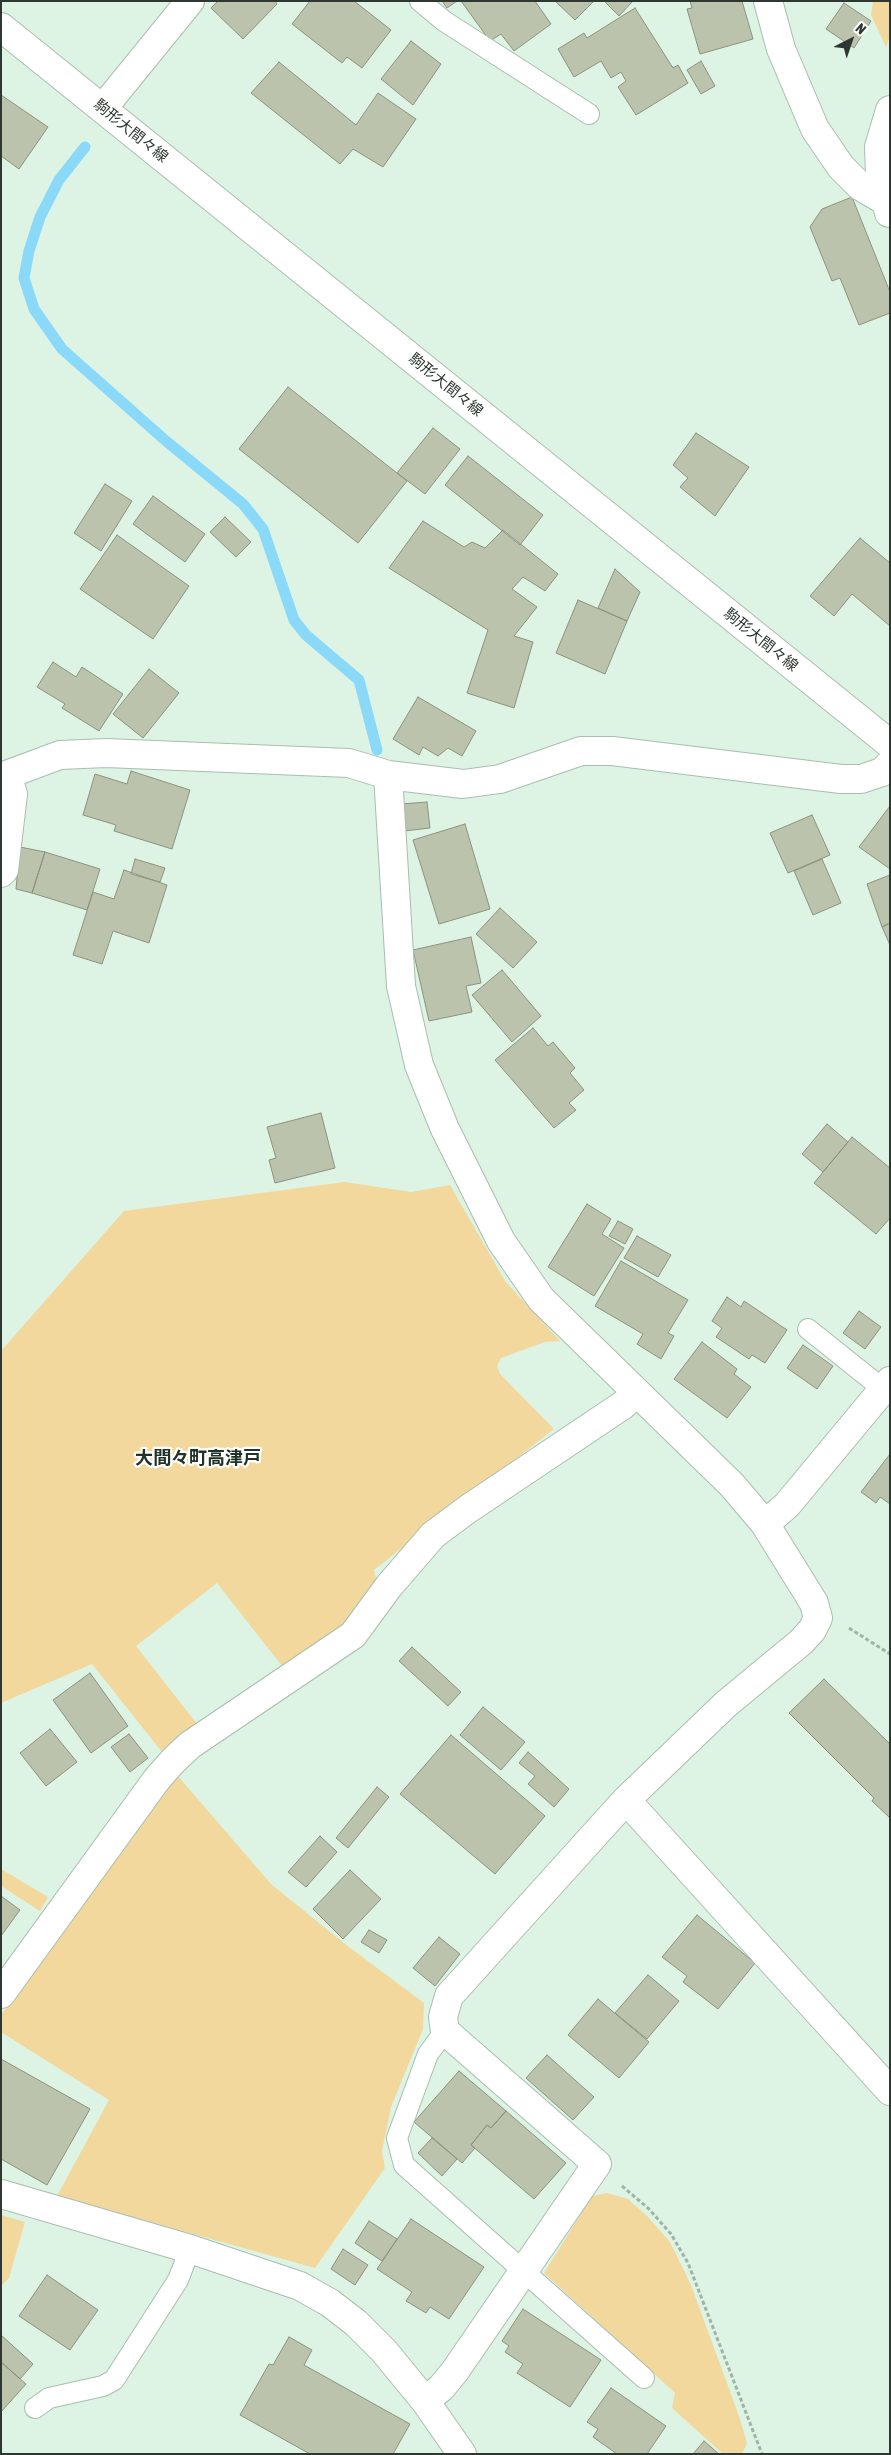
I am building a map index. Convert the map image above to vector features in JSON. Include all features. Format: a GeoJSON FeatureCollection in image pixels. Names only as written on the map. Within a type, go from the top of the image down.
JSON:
{"type":"FeatureCollection","features":[{"type":"Feature","properties":{"kind":"street"},"geometry":{"type":"LineString","coordinates":[[102,108],[190,1]]}},
{"type":"Feature","properties":{"kind":"street"},"geometry":{"type":"LineString","coordinates":[[768,1],[781,50],[815,129],[841,167],[860,186],[888,208]]}},
{"type":"Feature","properties":{"kind":"street","name":"駒形大間々線"},"geometry":{"type":"LineString","coordinates":[[1,27],[890,744]]}},
{"type":"Feature","properties":{"kind":"street"},"geometry":{"type":"LineString","coordinates":[[888,208],[880,174],[879,147],[890,110]]}},
{"type":"Feature","properties":{"kind":"street"},"geometry":{"type":"LineString","coordinates":[[1,872],[4,870],[13,794],[4,776],[60,755],[106,753],[348,764],[388,775],[463,784],[500,779],[581,751],[612,751],[771,772],[841,779],[861,779],[882,772],[890,764]]}},
{"type":"Feature","properties":{"kind":"street"},"geometry":{"type":"LineString","coordinates":[[388,775],[401,986],[419,1065],[445,1129],[501,1241],[541,1299],[732,1485],[766,1524],[814,1603],[818,1618],[812,1630],[801,1642],[726,1704],[626,1800],[448,1996],[443,2017],[445,2030],[597,2164],[525,2272],[455,2371],[441,2388],[425,2401]]}},
{"type":"Feature","properties":{"kind":"street"},"geometry":{"type":"LineString","coordinates":[[766,1524],[786,1505],[887,1385]]}},
{"type":"Feature","properties":{"kind":"street"},"geometry":{"type":"LineString","coordinates":[[1,1994],[157,1779],[174,1760],[190,1745],[353,1635],[389,1586],[433,1536],[468,1509],[623,1405],[636,1393]]}},
{"type":"Feature","properties":{"kind":"street"},"geometry":{"type":"LineString","coordinates":[[626,1800],[890,2091]]}},
{"type":"Feature","properties":{"kind":"street"},"geometry":{"type":"LineString","coordinates":[[1,2194],[190,2250],[300,2286],[330,2303],[356,2323],[377,2344],[425,2401],[462,2454]]}},
{"type":"Feature","properties":{"kind":"lane"},"geometry":{"type":"LineString","coordinates":[[420,1],[444,21],[589,114]]}},
{"type":"Feature","properties":{"kind":"lane"},"geometry":{"type":"LineString","coordinates":[[808,1329],[887,1385]]}},
{"type":"Feature","properties":{"kind":"lane"},"geometry":{"type":"LineString","coordinates":[[445,2030],[428,2054],[397,2138],[404,2164],[644,2378]]}},
{"type":"Feature","properties":{"kind":"lane"},"geometry":{"type":"LineString","coordinates":[[36,2408],[49,2398],[103,2386],[114,2380],[178,2280],[190,2250]]}},
{"type":"Feature","properties":{"kind":"path"},"geometry":{"type":"LineString","coordinates":[[818,1618],[840,1622],[890,1654]]}},
{"type":"Feature","properties":{"kind":"path"},"geometry":{"type":"LineString","coordinates":[[597,2164],[649,2210],[671,2234],[688,2263],[762,2454]]}},
{"type":"Feature","properties":{"kind":"shaded area"},"geometry":{"type":"Polygon","coordinates":[[[873,1],[890,1],[890,36],[886,47],[871,15],[873,1]]]}},
{"type":"Feature","properties":{"kind":"shaded area"},"geometry":{"type":"Polygon","coordinates":[[[345,1182],[411,1192],[450,1185],[505,1281],[560,1341],[545,1342],[501,1358],[497,1366],[500,1374],[554,1429],[374,1570],[377,1583],[351,1624],[282,1666],[217,1583],[136,1646],[201,1729],[162,1752],[92,1664],[1,1703],[1,1351],[124,1211],[345,1182]]]}},
{"type":"Feature","properties":{"kind":"shaded area"},"geometry":{"type":"Polygon","coordinates":[[[177,1775],[271,1884],[345,1944],[424,2003],[423,2029],[391,2107],[382,2151],[385,2168],[315,2268],[57,2196],[109,2100],[1,2032],[1,2015],[159,1796],[177,1775]]]}},
{"type":"Feature","properties":{"kind":"shaded area"},"geometry":{"type":"Polygon","coordinates":[[[1,1869],[48,1897],[40,1911],[1,1886],[1,1869]]]}},
{"type":"Feature","properties":{"kind":"shaded area"},"geometry":{"type":"Polygon","coordinates":[[[607,2193],[628,2199],[647,2216],[670,2242],[691,2285],[739,2416],[747,2443],[742,2454],[723,2454],[672,2408],[675,2393],[544,2273],[592,2196],[607,2193]]]}},
{"type":"Feature","properties":{"kind":"shaded area"},"geometry":{"type":"Polygon","coordinates":[[[1,2215],[25,2222],[9,2278],[1,2286],[1,2215]]]}},
{"type":"Feature","properties":{"kind":"building"},"geometry":{"type":"Polygon","coordinates":[[[218,1],[275,1],[277,4],[243,39],[211,8],[218,1]]]}},
{"type":"Feature","properties":{"kind":"building"},"geometry":{"type":"Polygon","coordinates":[[[310,1],[354,1],[391,30],[362,68],[347,57],[342,63],[292,24],[310,1]]]}},
{"type":"Feature","properties":{"kind":"building"},"geometry":{"type":"Polygon","coordinates":[[[442,1],[457,1],[447,8],[442,1]]]}},
{"type":"Feature","properties":{"kind":"building"},"geometry":{"type":"Polygon","coordinates":[[[461,1],[535,1],[551,24],[514,51],[501,34],[490,41],[461,1]]]}},
{"type":"Feature","properties":{"kind":"building"},"geometry":{"type":"Polygon","coordinates":[[[555,1],[594,1],[575,20],[555,1]]]}},
{"type":"Feature","properties":{"kind":"building"},"geometry":{"type":"Polygon","coordinates":[[[604,1],[633,1],[619,16],[604,1]]]}},
{"type":"Feature","properties":{"kind":"building"},"geometry":{"type":"Polygon","coordinates":[[[690,1],[742,1],[753,39],[700,54],[687,9],[692,8],[690,1]]]}},
{"type":"Feature","properties":{"kind":"building"},"geometry":{"type":"Polygon","coordinates":[[[844,3],[871,21],[854,48],[826,29],[844,3]]]}},
{"type":"Feature","properties":{"kind":"building"},"geometry":{"type":"Polygon","coordinates":[[[635,8],[673,68],[678,65],[688,83],[636,115],[618,87],[626,81],[621,72],[611,78],[601,61],[574,77],[558,49],[584,33],[587,38],[635,8]]]}},
{"type":"Feature","properties":{"kind":"building"},"geometry":{"type":"Polygon","coordinates":[[[411,41],[441,64],[413,105],[381,79],[411,41]]]}},
{"type":"Feature","properties":{"kind":"building"},"geometry":{"type":"Polygon","coordinates":[[[701,61],[715,86],[701,94],[687,70],[701,61]]]}},
{"type":"Feature","properties":{"kind":"building"},"geometry":{"type":"Polygon","coordinates":[[[279,62],[356,125],[378,93],[416,119],[383,167],[353,149],[340,164],[251,93],[279,62]]]}},
{"type":"Feature","properties":{"kind":"building"},"geometry":{"type":"Polygon","coordinates":[[[1,95],[48,127],[19,169],[1,156],[1,95]]]}},
{"type":"Feature","properties":{"kind":"building"},"geometry":{"type":"Polygon","coordinates":[[[852,197],[890,292],[890,313],[859,325],[840,278],[832,281],[810,227],[822,209],[852,197]]]}},
{"type":"Feature","properties":{"kind":"building"},"geometry":{"type":"Polygon","coordinates":[[[288,387],[407,481],[358,543],[239,449],[288,387]]]}},
{"type":"Feature","properties":{"kind":"building"},"geometry":{"type":"Polygon","coordinates":[[[433,428],[460,449],[425,494],[397,473],[433,428]]]}},
{"type":"Feature","properties":{"kind":"building"},"geometry":{"type":"Polygon","coordinates":[[[696,433],[749,467],[715,516],[680,487],[688,478],[673,465],[696,433]]]}},
{"type":"Feature","properties":{"kind":"building"},"geometry":{"type":"Polygon","coordinates":[[[468,456],[543,515],[520,545],[445,485],[468,456]]]}},
{"type":"Feature","properties":{"kind":"building"},"geometry":{"type":"Polygon","coordinates":[[[105,484],[132,501],[101,551],[74,533],[105,484]]]}},
{"type":"Feature","properties":{"kind":"building"},"geometry":{"type":"Polygon","coordinates":[[[153,496],[205,534],[185,562],[133,524],[153,496]]]}},
{"type":"Feature","properties":{"kind":"building"},"geometry":{"type":"Polygon","coordinates":[[[225,517],[251,542],[236,557],[210,532],[225,517]]]}},
{"type":"Feature","properties":{"kind":"building"},"geometry":{"type":"Polygon","coordinates":[[[423,521],[464,547],[472,542],[485,548],[503,530],[558,574],[545,591],[523,577],[512,589],[537,607],[514,636],[533,642],[514,708],[467,693],[488,630],[389,568],[423,521]]]}},
{"type":"Feature","properties":{"kind":"building"},"geometry":{"type":"Polygon","coordinates":[[[117,535],[189,586],[153,639],[80,589],[117,535]]]}},
{"type":"Feature","properties":{"kind":"building"},"geometry":{"type":"Polygon","coordinates":[[[860,538],[890,563],[890,626],[852,594],[834,616],[810,596],[860,538]]]}},
{"type":"Feature","properties":{"kind":"building"},"geometry":{"type":"Polygon","coordinates":[[[615,569],[640,592],[627,621],[598,608],[615,569]]]}},
{"type":"Feature","properties":{"kind":"building"},"geometry":{"type":"Polygon","coordinates":[[[578,600],[627,621],[605,674],[556,653],[578,600]]]}},
{"type":"Feature","properties":{"kind":"building"},"geometry":{"type":"Polygon","coordinates":[[[53,662],[76,677],[82,667],[123,694],[99,731],[62,708],[65,704],[37,687],[53,662]]]}},
{"type":"Feature","properties":{"kind":"building"},"geometry":{"type":"Polygon","coordinates":[[[149,669],[179,693],[143,738],[113,714],[149,669]]]}},
{"type":"Feature","properties":{"kind":"building"},"geometry":{"type":"Polygon","coordinates":[[[418,697],[476,731],[462,756],[448,748],[438,756],[423,747],[419,755],[393,739],[418,697]]]}},
{"type":"Feature","properties":{"kind":"building"},"geometry":{"type":"Polygon","coordinates":[[[131,771],[190,790],[172,849],[114,831],[116,825],[83,815],[95,774],[127,784],[131,771]]]}},
{"type":"Feature","properties":{"kind":"building"},"geometry":{"type":"Polygon","coordinates":[[[427,802],[430,828],[404,831],[401,804],[427,802]]]}},
{"type":"Feature","properties":{"kind":"building"},"geometry":{"type":"Polygon","coordinates":[[[890,806],[890,869],[859,847],[890,806]]]}},
{"type":"Feature","properties":{"kind":"building"},"geometry":{"type":"Polygon","coordinates":[[[812,815],[830,855],[788,873],[770,833],[812,815]]]}},
{"type":"Feature","properties":{"kind":"building"},"geometry":{"type":"Polygon","coordinates":[[[465,824],[490,909],[439,924],[413,840],[465,824]]]}},
{"type":"Feature","properties":{"kind":"building"},"geometry":{"type":"Polygon","coordinates":[[[20,847],[45,852],[32,893],[16,889],[20,847]]]}},
{"type":"Feature","properties":{"kind":"building"},"geometry":{"type":"Polygon","coordinates":[[[45,852],[100,869],[87,910],[32,893],[45,852]]]}},
{"type":"Feature","properties":{"kind":"building"},"geometry":{"type":"Polygon","coordinates":[[[135,859],[165,868],[160,882],[131,874],[135,859]]]}},
{"type":"Feature","properties":{"kind":"building"},"geometry":{"type":"Polygon","coordinates":[[[822,859],[841,903],[813,915],[794,871],[822,859]]]}},
{"type":"Feature","properties":{"kind":"building"},"geometry":{"type":"Polygon","coordinates":[[[124,870],[167,885],[149,943],[113,931],[102,964],[73,955],[93,892],[114,899],[124,870]]]}},
{"type":"Feature","properties":{"kind":"building"},"geometry":{"type":"Polygon","coordinates":[[[890,875],[890,923],[882,927],[867,884],[890,875]]]}},
{"type":"Feature","properties":{"kind":"building"},"geometry":{"type":"Polygon","coordinates":[[[500,908],[537,942],[513,968],[476,934],[500,908]]]}},
{"type":"Feature","properties":{"kind":"building"},"geometry":{"type":"Polygon","coordinates":[[[890,923],[890,945],[882,927],[890,923]]]}},
{"type":"Feature","properties":{"kind":"building"},"geometry":{"type":"Polygon","coordinates":[[[471,937],[481,983],[466,986],[472,1012],[429,1021],[413,950],[471,937]]]}},
{"type":"Feature","properties":{"kind":"building"},"geometry":{"type":"Polygon","coordinates":[[[502,970],[541,1016],[512,1042],[472,995],[502,970]]]}},
{"type":"Feature","properties":{"kind":"building"},"geometry":{"type":"Polygon","coordinates":[[[533,1028],[548,1046],[553,1042],[575,1068],[570,1073],[584,1090],[569,1103],[576,1110],[554,1128],[495,1060],[533,1028]]]}},
{"type":"Feature","properties":{"kind":"building"},"geometry":{"type":"Polygon","coordinates":[[[321,1113],[335,1168],[275,1183],[269,1160],[276,1158],[267,1127],[321,1113]]]}},
{"type":"Feature","properties":{"kind":"building"},"geometry":{"type":"Polygon","coordinates":[[[827,1124],[848,1142],[823,1172],[802,1154],[827,1124]]]}},
{"type":"Feature","properties":{"kind":"building"},"geometry":{"type":"Polygon","coordinates":[[[852,1137],[890,1168],[890,1218],[876,1234],[814,1183],[852,1137]]]}},
{"type":"Feature","properties":{"kind":"building"},"geometry":{"type":"Polygon","coordinates":[[[587,1204],[611,1219],[602,1234],[624,1248],[594,1296],[548,1267],[587,1204]]]}},
{"type":"Feature","properties":{"kind":"building"},"geometry":{"type":"Polygon","coordinates":[[[618,1221],[633,1229],[625,1244],[609,1236],[618,1221]]]}},
{"type":"Feature","properties":{"kind":"building"},"geometry":{"type":"Polygon","coordinates":[[[637,1236],[671,1255],[658,1277],[624,1258],[637,1236]]]}},
{"type":"Feature","properties":{"kind":"building"},"geometry":{"type":"Polygon","coordinates":[[[621,1261],[688,1300],[668,1333],[674,1336],[661,1359],[637,1344],[643,1334],[595,1306],[621,1261]]]}},
{"type":"Feature","properties":{"kind":"building"},"geometry":{"type":"Polygon","coordinates":[[[727,1297],[741,1307],[744,1301],[787,1330],[765,1363],[752,1355],[749,1359],[716,1337],[722,1328],[712,1321],[727,1297]]]}},
{"type":"Feature","properties":{"kind":"building"},"geometry":{"type":"Polygon","coordinates":[[[859,1311],[881,1327],[865,1349],[843,1333],[859,1311]]]}},
{"type":"Feature","properties":{"kind":"building"},"geometry":{"type":"Polygon","coordinates":[[[702,1342],[737,1369],[734,1374],[751,1387],[727,1418],[674,1379],[702,1342]]]}},
{"type":"Feature","properties":{"kind":"building"},"geometry":{"type":"Polygon","coordinates":[[[803,1345],[833,1366],[817,1389],[787,1368],[803,1345]]]}},
{"type":"Feature","properties":{"kind":"building"},"geometry":{"type":"Polygon","coordinates":[[[890,1454],[890,1504],[880,1497],[876,1503],[861,1492],[890,1454]]]}},
{"type":"Feature","properties":{"kind":"building"},"geometry":{"type":"Polygon","coordinates":[[[412,1647],[461,1692],[448,1706],[399,1661],[412,1647]]]}},
{"type":"Feature","properties":{"kind":"building"},"geometry":{"type":"Polygon","coordinates":[[[90,1673],[128,1726],[91,1753],[53,1700],[90,1673]]]}},
{"type":"Feature","properties":{"kind":"building"},"geometry":{"type":"Polygon","coordinates":[[[824,1679],[890,1744],[890,1818],[872,1801],[874,1798],[789,1713],[824,1679]]]}},
{"type":"Feature","properties":{"kind":"building"},"geometry":{"type":"Polygon","coordinates":[[[483,1707],[525,1742],[501,1770],[460,1735],[483,1707]]]}},
{"type":"Feature","properties":{"kind":"building"},"geometry":{"type":"Polygon","coordinates":[[[50,1729],[77,1762],[46,1786],[20,1753],[50,1729]]]}},
{"type":"Feature","properties":{"kind":"building"},"geometry":{"type":"Polygon","coordinates":[[[129,1734],[148,1758],[130,1772],[111,1747],[129,1734]]]}},
{"type":"Feature","properties":{"kind":"building"},"geometry":{"type":"Polygon","coordinates":[[[451,1735],[545,1816],[495,1874],[400,1794],[451,1735]]]}},
{"type":"Feature","properties":{"kind":"building"},"geometry":{"type":"Polygon","coordinates":[[[528,1752],[569,1789],[554,1807],[528,1784],[535,1776],[519,1763],[528,1752]]]}},
{"type":"Feature","properties":{"kind":"building"},"geometry":{"type":"Polygon","coordinates":[[[377,1787],[389,1797],[348,1848],[336,1838],[377,1787]]]}},
{"type":"Feature","properties":{"kind":"building"},"geometry":{"type":"Polygon","coordinates":[[[320,1836],[337,1852],[306,1887],[288,1872],[320,1836]]]}},
{"type":"Feature","properties":{"kind":"building"},"geometry":{"type":"Polygon","coordinates":[[[350,1870],[381,1899],[343,1939],[313,1909],[350,1870]]]}},
{"type":"Feature","properties":{"kind":"building"},"geometry":{"type":"Polygon","coordinates":[[[1,1896],[20,1910],[1,1936],[1,1896]]]}},
{"type":"Feature","properties":{"kind":"building"},"geometry":{"type":"Polygon","coordinates":[[[697,1915],[755,1963],[718,2009],[683,1982],[687,1976],[662,1957],[697,1915]]]}},
{"type":"Feature","properties":{"kind":"building"},"geometry":{"type":"Polygon","coordinates":[[[369,1930],[387,1940],[379,1953],[361,1942],[369,1930]]]}},
{"type":"Feature","properties":{"kind":"building"},"geometry":{"type":"Polygon","coordinates":[[[439,1937],[460,1954],[435,1986],[413,1968],[439,1937]]]}},
{"type":"Feature","properties":{"kind":"building"},"geometry":{"type":"Polygon","coordinates":[[[648,1975],[679,2001],[647,2039],[615,2013],[648,1975]]]}},
{"type":"Feature","properties":{"kind":"building"},"geometry":{"type":"Polygon","coordinates":[[[598,1999],[649,2042],[619,2078],[568,2035],[598,1999]]]}},
{"type":"Feature","properties":{"kind":"building"},"geometry":{"type":"Polygon","coordinates":[[[547,2055],[594,2097],[573,2120],[526,2078],[547,2055]]]}},
{"type":"Feature","properties":{"kind":"building"},"geometry":{"type":"Polygon","coordinates":[[[1,2059],[90,2109],[47,2185],[1,2159],[1,2059]]]}},
{"type":"Feature","properties":{"kind":"building"},"geometry":{"type":"Polygon","coordinates":[[[459,2071],[506,2111],[491,2128],[487,2125],[471,2145],[475,2148],[462,2163],[414,2122],[459,2071]]]}},
{"type":"Feature","properties":{"kind":"building"},"geometry":{"type":"Polygon","coordinates":[[[506,2111],[566,2163],[534,2199],[471,2145],[487,2125],[491,2128],[506,2111]]]}},
{"type":"Feature","properties":{"kind":"building"},"geometry":{"type":"Polygon","coordinates":[[[432,2138],[457,2159],[442,2176],[418,2153],[432,2138]]]}},
{"type":"Feature","properties":{"kind":"building"},"geometry":{"type":"Polygon","coordinates":[[[411,2219],[484,2267],[449,2319],[430,2307],[426,2313],[406,2301],[412,2292],[377,2269],[411,2219]]]}},
{"type":"Feature","properties":{"kind":"building"},"geometry":{"type":"Polygon","coordinates":[[[369,2221],[397,2239],[382,2261],[355,2243],[369,2221]]]}},
{"type":"Feature","properties":{"kind":"building"},"geometry":{"type":"Polygon","coordinates":[[[343,2249],[368,2265],[355,2285],[331,2269],[343,2249]]]}},
{"type":"Feature","properties":{"kind":"building"},"geometry":{"type":"Polygon","coordinates":[[[47,2275],[98,2310],[70,2350],[19,2316],[47,2275]]]}},
{"type":"Feature","properties":{"kind":"building"},"geometry":{"type":"Polygon","coordinates":[[[523,2309],[601,2360],[570,2407],[517,2373],[523,2364],[505,2352],[509,2346],[502,2341],[523,2309]]]}},
{"type":"Feature","properties":{"kind":"building"},"geometry":{"type":"Polygon","coordinates":[[[1,2335],[33,2364],[20,2379],[1,2362],[1,2335]]]}},
{"type":"Feature","properties":{"kind":"building"},"geometry":{"type":"Polygon","coordinates":[[[289,2337],[312,2350],[304,2365],[410,2424],[393,2454],[310,2454],[240,2415],[269,2364],[273,2365],[289,2337]]]}},
{"type":"Feature","properties":{"kind":"building"},"geometry":{"type":"Polygon","coordinates":[[[1,2362],[26,2384],[1,2412],[1,2362]]]}},
{"type":"Feature","properties":{"kind":"building"},"geometry":{"type":"Polygon","coordinates":[[[611,2388],[666,2426],[647,2454],[617,2454],[593,2437],[598,2429],[587,2422],[611,2388]]]}},
{"type":"Feature","properties":{"kind":"building"},"geometry":{"type":"Polygon","coordinates":[[[704,2441],[719,2454],[693,2454],[704,2441]]]}},
{"type":"Feature","properties":{"kind":"waterway"},"geometry":{"type":"LineString","coordinates":[[85,147],[59,180],[40,217],[29,251],[24,278],[34,309],[62,349],[166,441],[243,504],[263,529],[294,620],[306,635],[359,680],[377,750]]}},
{"type":"Feature","properties":{"kind":"district","name":"大間々町高津戸"},"geometry":{"type":"Point","coordinates":[198,1458]}}]}
